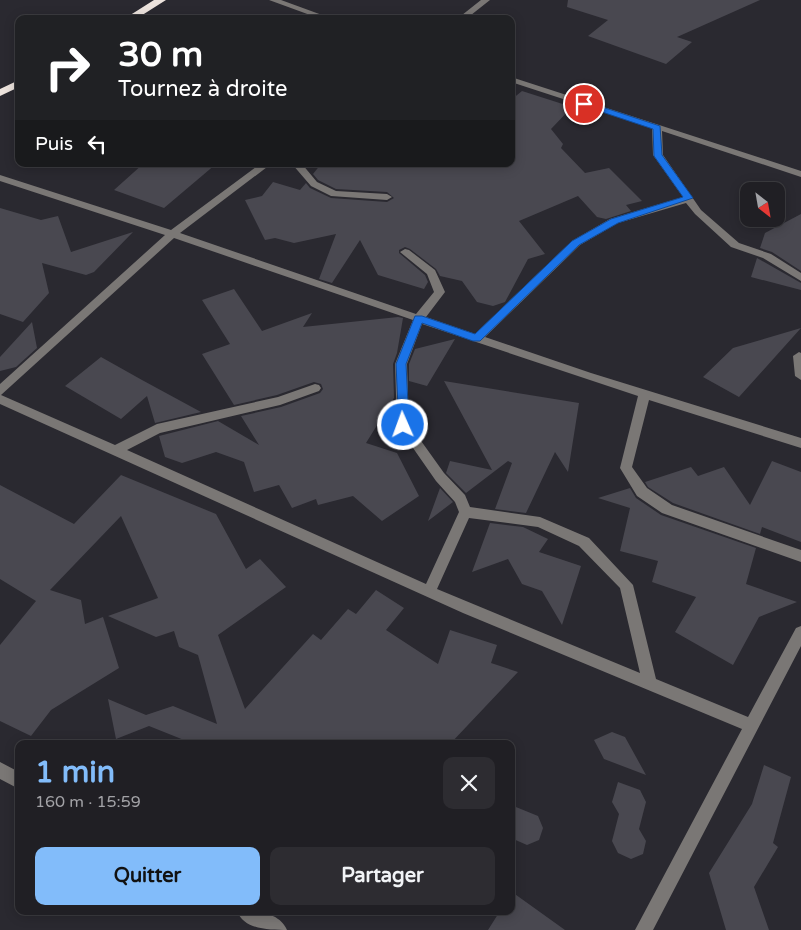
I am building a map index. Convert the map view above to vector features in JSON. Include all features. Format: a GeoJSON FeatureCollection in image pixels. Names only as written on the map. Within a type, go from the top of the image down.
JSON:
{"type":"FeatureCollection","features":[{"type":"Feature","properties":{"kind":"highway"},"geometry":{"type":"LineString","coordinates":[[136,15],[162,0]]}},
{"type":"Feature","properties":{"kind":"highway"},"geometry":{"type":"LineString","coordinates":[[0,94],[15,85]]}},
{"type":"Feature","properties":{"kind":"street"},"geometry":{"type":"LineString","coordinates":[[273,0],[317,15]]}},
{"type":"Feature","properties":{"kind":"street"},"geometry":{"type":"LineString","coordinates":[[466,15],[486,0]]}},
{"type":"Feature","properties":{"kind":"street"},"geometry":{"type":"LineString","coordinates":[[515,80],[801,174]]}},
{"type":"Feature","properties":{"kind":"street"},"geometry":{"type":"LineString","coordinates":[[657,128],[658,156],[698,212],[735,245],[767,256],[801,278]]}},
{"type":"Feature","properties":{"kind":"street"},"geometry":{"type":"LineString","coordinates":[[0,391],[172,234],[262,167]]}},
{"type":"Feature","properties":{"kind":"street"},"geometry":{"type":"LineString","coordinates":[[300,167],[314,184],[334,194],[387,197]]}},
{"type":"Feature","properties":{"kind":"street"},"geometry":{"type":"LineString","coordinates":[[0,178],[172,234],[644,394],[801,443]]}},
{"type":"Feature","properties":{"kind":"street"},"geometry":{"type":"LineString","coordinates":[[477,338],[576,243],[614,221],[688,198]]}},
{"type":"Feature","properties":{"kind":"street"},"geometry":{"type":"LineString","coordinates":[[405,252],[431,272],[440,292],[419,318],[401,364],[403,425],[440,477],[460,499],[466,512],[429,591]]}},
{"type":"Feature","properties":{"kind":"street"},"geometry":{"type":"LineString","coordinates":[[799,356],[801,376]]}},
{"type":"Feature","properties":{"kind":"street"},"geometry":{"type":"LineString","coordinates":[[115,451],[157,429],[280,401],[315,388]]}},
{"type":"Feature","properties":{"kind":"street"},"geometry":{"type":"LineString","coordinates":[[644,394],[626,468],[642,492],[668,509],[801,556]]}},
{"type":"Feature","properties":{"kind":"street"},"geometry":{"type":"LineString","coordinates":[[0,399],[429,591],[751,725]]}},
{"type":"Feature","properties":{"kind":"street"},"geometry":{"type":"LineString","coordinates":[[466,512],[540,522],[584,542],[626,585],[650,683]]}},
{"type":"Feature","properties":{"kind":"street"},"geometry":{"type":"LineString","coordinates":[[644,930],[801,632]]}},
{"type":"Feature","properties":{"kind":"street"},"geometry":{"type":"LineString","coordinates":[[0,770],[15,779]]}},
{"type":"Feature","properties":{"kind":"street"},"geometry":{"type":"LineString","coordinates":[[252,915],[278,930]]}},
{"type":"Feature","properties":{"kind":"building"},"geometry":{"type":"Polygon","coordinates":[[[568,0],[760,0],[677,37],[692,42],[666,64],[588,36],[608,20],[567,7],[568,0]]]}},
{"type":"Feature","properties":{"kind":"building"},"geometry":{"type":"Polygon","coordinates":[[[522,91],[572,107],[551,129],[563,144],[561,148],[585,173],[609,168],[642,201],[626,205],[631,211],[606,219],[597,217],[578,196],[519,221],[545,254],[528,259],[505,302],[493,306],[477,302],[462,281],[440,276],[436,269],[405,247],[399,250],[399,253],[425,275],[428,282],[424,289],[378,275],[360,240],[332,283],[319,279],[336,234],[294,243],[275,238],[265,240],[245,200],[262,196],[273,182],[300,190],[306,183],[310,188],[331,198],[387,202],[394,198],[387,192],[336,189],[318,180],[313,174],[319,167],[515,167],[515,97],[522,91]]]}},
{"type":"Feature","properties":{"kind":"building"},"geometry":{"type":"Polygon","coordinates":[[[140,167],[212,167],[164,208],[114,190],[140,167]]]}},
{"type":"Feature","properties":{"kind":"building"},"geometry":{"type":"Polygon","coordinates":[[[0,208],[41,220],[58,216],[71,252],[133,232],[94,272],[86,275],[42,263],[49,293],[23,322],[0,314],[0,208]]]}},
{"type":"Feature","properties":{"kind":"building"},"geometry":{"type":"Polygon","coordinates":[[[801,214],[801,271],[772,252],[760,248],[765,233],[774,228],[785,228],[785,222],[801,214]]]}},
{"type":"Feature","properties":{"kind":"building"},"geometry":{"type":"Polygon","coordinates":[[[757,258],[801,283],[801,290],[751,277],[757,258]]]}},
{"type":"Feature","properties":{"kind":"building"},"geometry":{"type":"Polygon","coordinates":[[[234,289],[262,331],[312,313],[303,327],[403,318],[397,353],[393,364],[394,398],[366,443],[397,453],[419,496],[382,521],[353,496],[318,505],[316,499],[292,508],[279,485],[254,492],[244,462],[216,452],[182,463],[165,457],[159,436],[218,421],[259,445],[241,416],[281,407],[320,393],[323,389],[321,384],[314,382],[277,395],[234,405],[202,354],[230,344],[202,300],[234,289]]]}},
{"type":"Feature","properties":{"kind":"building"},"geometry":{"type":"Polygon","coordinates":[[[32,322],[37,348],[16,367],[0,371],[0,357],[32,322]]]}},
{"type":"Feature","properties":{"kind":"building"},"geometry":{"type":"Polygon","coordinates":[[[801,328],[739,397],[703,377],[733,348],[801,328]]]}},
{"type":"Feature","properties":{"kind":"building"},"geometry":{"type":"Polygon","coordinates":[[[455,339],[427,386],[409,381],[409,364],[415,349],[455,339]]]}},
{"type":"Feature","properties":{"kind":"building"},"geometry":{"type":"Polygon","coordinates":[[[101,357],[201,412],[155,423],[147,396],[121,419],[65,386],[101,357]]]}},
{"type":"Feature","properties":{"kind":"building"},"geometry":{"type":"Polygon","coordinates":[[[444,381],[579,403],[568,472],[555,452],[526,513],[495,509],[512,463],[508,461],[466,493],[446,473],[450,461],[492,470],[444,381]]]}},
{"type":"Feature","properties":{"kind":"building"},"geometry":{"type":"Polygon","coordinates":[[[772,461],[801,472],[801,542],[762,527],[760,534],[673,503],[648,487],[645,482],[691,467],[698,476],[724,467],[750,505],[772,461]]]}},
{"type":"Feature","properties":{"kind":"building"},"geometry":{"type":"Polygon","coordinates":[[[121,475],[216,514],[246,569],[260,559],[286,587],[218,635],[245,709],[313,634],[321,640],[348,609],[356,614],[376,590],[404,608],[386,630],[438,664],[450,630],[497,645],[491,663],[518,672],[454,740],[184,740],[149,726],[116,739],[108,699],[146,715],[173,706],[217,724],[198,655],[179,647],[174,631],[156,637],[108,616],[158,598],[121,516],[50,590],[81,600],[85,624],[103,617],[119,668],[51,710],[31,736],[0,721],[0,645],[36,601],[0,579],[0,485],[74,524],[121,475]]]}},
{"type":"Feature","properties":{"kind":"building"},"geometry":{"type":"Polygon","coordinates":[[[440,488],[453,502],[428,521],[440,488]]]}},
{"type":"Feature","properties":{"kind":"building"},"geometry":{"type":"Polygon","coordinates":[[[630,488],[636,498],[661,515],[756,548],[746,584],[797,602],[759,617],[733,665],[675,632],[696,597],[652,582],[658,561],[620,551],[630,508],[598,498],[630,488]]]}},
{"type":"Feature","properties":{"kind":"building"},"geometry":{"type":"Polygon","coordinates":[[[490,523],[523,527],[548,539],[539,552],[581,566],[562,625],[542,591],[522,584],[508,559],[472,572],[490,523]]]}},
{"type":"Feature","properties":{"kind":"building"},"geometry":{"type":"Polygon","coordinates":[[[612,732],[625,737],[646,775],[604,759],[594,740],[612,732]]]}},
{"type":"Feature","properties":{"kind":"building"},"geometry":{"type":"Polygon","coordinates":[[[764,765],[791,777],[773,843],[778,847],[754,887],[769,930],[726,930],[709,873],[752,804],[764,765]]]}},
{"type":"Feature","properties":{"kind":"building"},"geometry":{"type":"Polygon","coordinates":[[[618,782],[640,790],[646,802],[639,829],[646,841],[643,854],[631,859],[618,853],[612,841],[619,814],[612,802],[618,782]]]}},
{"type":"Feature","properties":{"kind":"building"},"geometry":{"type":"Polygon","coordinates":[[[515,807],[538,816],[543,828],[539,840],[527,845],[515,840],[515,807]]]}},
{"type":"Feature","properties":{"kind":"building"},"geometry":{"type":"Polygon","coordinates":[[[515,894],[565,930],[488,930],[497,915],[515,915],[515,894]]]}},
{"type":"Feature","properties":{"kind":"route"},"geometry":{"type":"LineString","coordinates":[[403,425],[401,364],[419,318],[477,338],[576,243],[614,221],[688,198],[658,156],[657,128],[584,104]]}}]}
